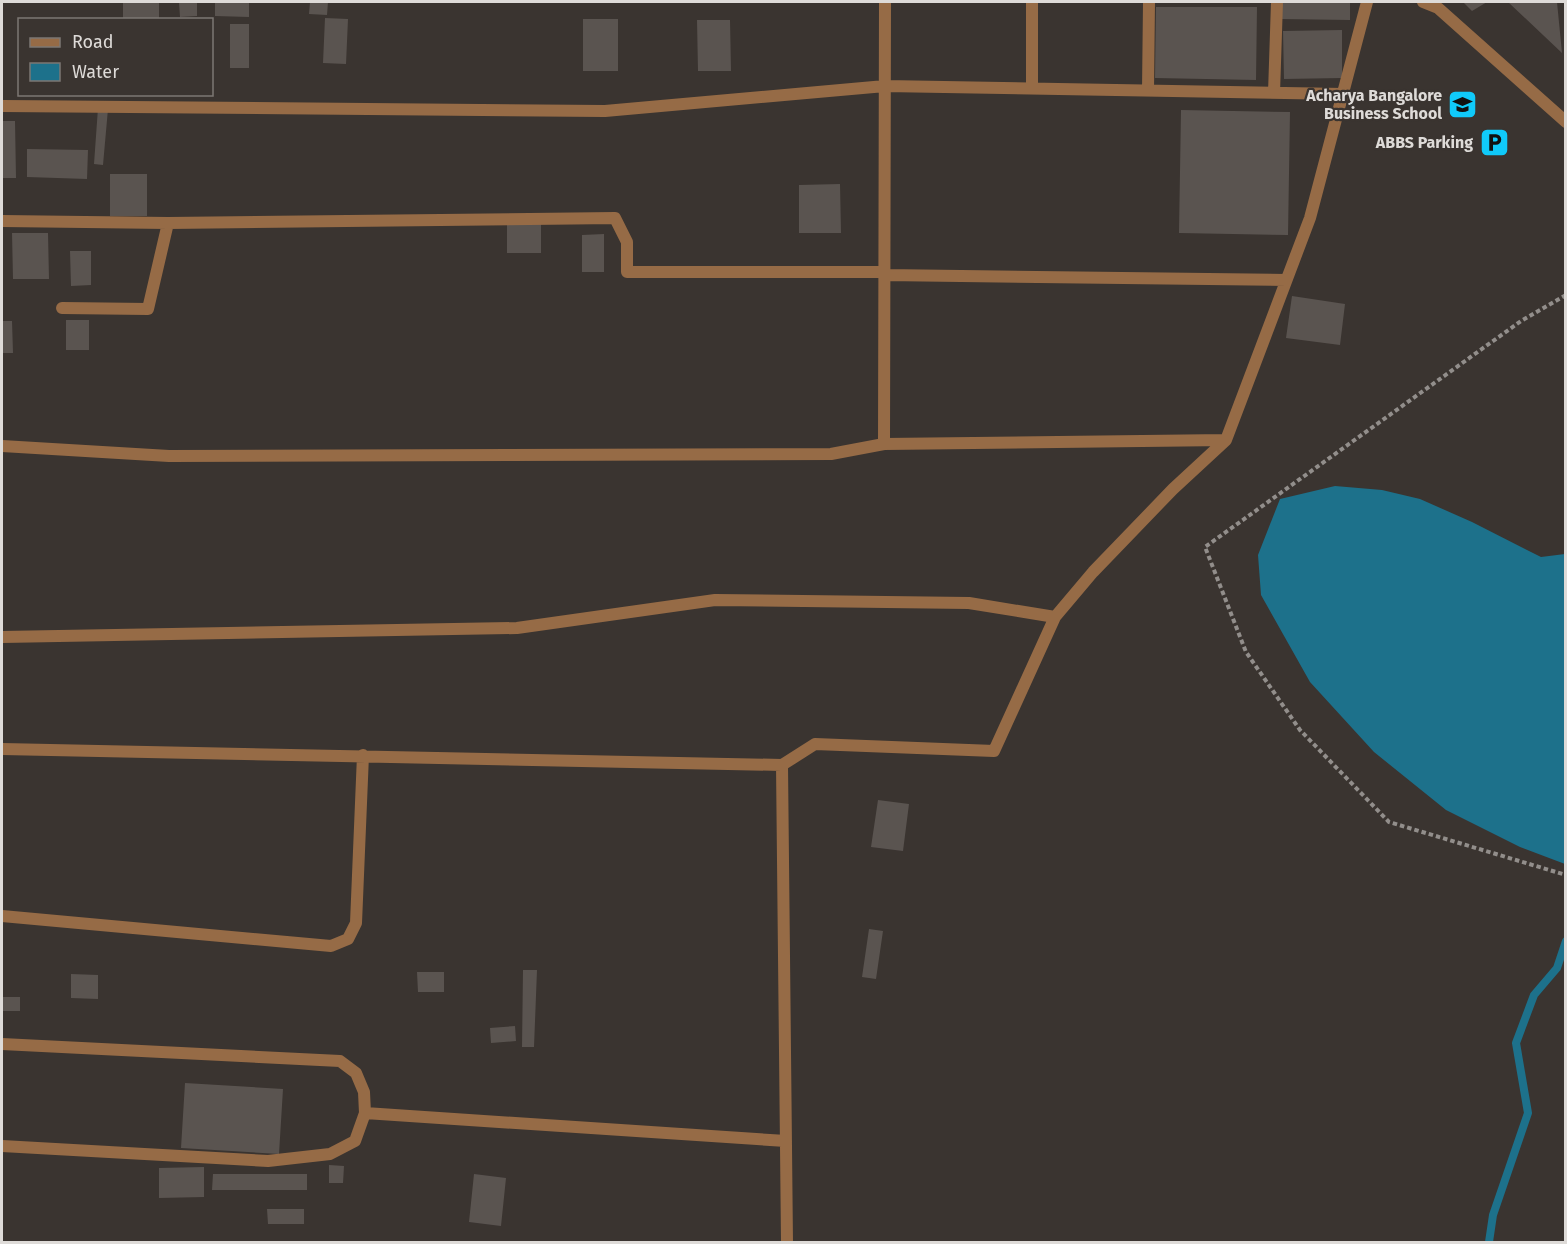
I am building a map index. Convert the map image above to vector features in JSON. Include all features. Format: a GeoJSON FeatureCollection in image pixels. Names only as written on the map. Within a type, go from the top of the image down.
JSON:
{"type":"FeatureCollection","features":[{"type":"Feature","properties":{"kind":"street"},"geometry":{"type":"LineString","coordinates":[[884,444],[885,2]]}},
{"type":"Feature","properties":{"kind":"street"},"geometry":{"type":"LineString","coordinates":[[1032,2],[1032,88]]}},
{"type":"Feature","properties":{"kind":"street"},"geometry":{"type":"LineString","coordinates":[[1148,90],[1149,2]]}},
{"type":"Feature","properties":{"kind":"street"},"geometry":{"type":"LineString","coordinates":[[1274,93],[1277,2]]}},
{"type":"Feature","properties":{"kind":"street"},"geometry":{"type":"LineString","coordinates":[[2,750],[363,755],[782,765],[814,744],[994,751],[1055,617],[1093,572],[1173,489],[1226,440],[1311,218],[1367,2]]}},
{"type":"Feature","properties":{"kind":"street"},"geometry":{"type":"LineString","coordinates":[[1423,2],[1438,8],[1566,122]]}},
{"type":"Feature","properties":{"kind":"street"},"geometry":{"type":"LineString","coordinates":[[2,106],[605,111],[885,86],[1343,94]]}},
{"type":"Feature","properties":{"kind":"street"},"geometry":{"type":"LineString","coordinates":[[2,220],[168,223],[615,219],[627,242],[627,272],[884,272],[885,275],[1286,280]]}},
{"type":"Feature","properties":{"kind":"street"},"geometry":{"type":"LineString","coordinates":[[62,308],[148,309],[168,223]]}},
{"type":"Feature","properties":{"kind":"street"},"geometry":{"type":"LineString","coordinates":[[2,446],[193,456],[831,454],[884,444],[1226,440]]}},
{"type":"Feature","properties":{"kind":"street"},"geometry":{"type":"LineString","coordinates":[[2,637],[517,628],[715,600],[969,603],[1055,617]]}},
{"type":"Feature","properties":{"kind":"street"},"geometry":{"type":"LineString","coordinates":[[2,916],[332,946],[348,939],[356,922],[363,755]]}},
{"type":"Feature","properties":{"kind":"street"},"geometry":{"type":"LineString","coordinates":[[782,765],[787,1242]]}},
{"type":"Feature","properties":{"kind":"street"},"geometry":{"type":"LineString","coordinates":[[2,1044],[340,1062],[356,1073],[364,1092],[365,1113],[355,1141],[330,1154],[268,1161],[2,1146]]}},
{"type":"Feature","properties":{"kind":"street"},"geometry":{"type":"LineString","coordinates":[[365,1113],[786,1141]]}},
{"type":"Feature","properties":{"kind":"path"},"geometry":{"type":"LineString","coordinates":[[1566,295],[1512,328],[1205,547],[1246,652],[1300,730],[1389,822],[1566,875]]}},
{"type":"Feature","properties":{"kind":"water"},"geometry":{"type":"Polygon","coordinates":[[[1335,486],[1382,490],[1420,499],[1541,557],[1565,554],[1565,864],[1520,847],[1446,810],[1374,752],[1310,682],[1261,595],[1258,555],[1280,499],[1335,486]]]}},
{"type":"Feature","properties":{"kind":"building"},"geometry":{"type":"Polygon","coordinates":[[[123,2],[159,2],[159,18],[123,18],[123,2]]]}},
{"type":"Feature","properties":{"kind":"building"},"geometry":{"type":"Polygon","coordinates":[[[179,2],[197,2],[197,16],[180,17],[179,2]]]}},
{"type":"Feature","properties":{"kind":"building"},"geometry":{"type":"Polygon","coordinates":[[[215,2],[249,2],[249,17],[215,16],[215,2]]]}},
{"type":"Feature","properties":{"kind":"building"},"geometry":{"type":"Polygon","coordinates":[[[310,2],[328,2],[327,15],[309,14],[310,2]]]}},
{"type":"Feature","properties":{"kind":"building"},"geometry":{"type":"Polygon","coordinates":[[[1281,2],[1350,2],[1350,20],[1281,19],[1281,2]]]}},
{"type":"Feature","properties":{"kind":"building"},"geometry":{"type":"Polygon","coordinates":[[[1463,2],[1487,2],[1472,11],[1463,2]]]}},
{"type":"Feature","properties":{"kind":"building"},"geometry":{"type":"Polygon","coordinates":[[[1508,2],[1557,2],[1562,53],[1508,2]]]}},
{"type":"Feature","properties":{"kind":"building"},"geometry":{"type":"Polygon","coordinates":[[[1156,7],[1257,7],[1256,80],[1155,78],[1156,7]]]}},
{"type":"Feature","properties":{"kind":"building"},"geometry":{"type":"Polygon","coordinates":[[[325,18],[348,19],[346,64],[323,63],[325,18]]]}},
{"type":"Feature","properties":{"kind":"building"},"geometry":{"type":"Polygon","coordinates":[[[583,19],[618,19],[618,71],[583,71],[583,19]]]}},
{"type":"Feature","properties":{"kind":"building"},"geometry":{"type":"Polygon","coordinates":[[[697,20],[730,20],[731,71],[698,71],[697,20]]]}},
{"type":"Feature","properties":{"kind":"building"},"geometry":{"type":"Polygon","coordinates":[[[230,24],[249,24],[249,68],[230,68],[230,24]]]}},
{"type":"Feature","properties":{"kind":"building"},"geometry":{"type":"Polygon","coordinates":[[[1342,30],[1342,78],[1284,79],[1283,31],[1342,30]]]}},
{"type":"Feature","properties":{"kind":"building"},"geometry":{"type":"Polygon","coordinates":[[[98,108],[108,109],[103,165],[94,164],[98,108]]]}},
{"type":"Feature","properties":{"kind":"building"},"geometry":{"type":"Polygon","coordinates":[[[1181,110],[1290,112],[1288,235],[1179,233],[1181,110]]]}},
{"type":"Feature","properties":{"kind":"building"},"geometry":{"type":"Polygon","coordinates":[[[2,121],[15,121],[16,178],[2,178],[2,121]]]}},
{"type":"Feature","properties":{"kind":"building"},"geometry":{"type":"Polygon","coordinates":[[[27,149],[88,150],[87,179],[27,177],[27,149]]]}},
{"type":"Feature","properties":{"kind":"building"},"geometry":{"type":"Polygon","coordinates":[[[110,174],[147,174],[147,216],[110,216],[110,174]]]}},
{"type":"Feature","properties":{"kind":"building"},"geometry":{"type":"Polygon","coordinates":[[[840,184],[841,233],[799,233],[799,185],[840,184]]]}},
{"type":"Feature","properties":{"kind":"building"},"geometry":{"type":"Polygon","coordinates":[[[541,222],[541,253],[507,253],[507,223],[541,222]]]}},
{"type":"Feature","properties":{"kind":"building"},"geometry":{"type":"Polygon","coordinates":[[[12,233],[48,233],[49,279],[13,279],[12,233]]]}},
{"type":"Feature","properties":{"kind":"building"},"geometry":{"type":"Polygon","coordinates":[[[604,234],[604,272],[582,272],[582,235],[604,234]]]}},
{"type":"Feature","properties":{"kind":"building"},"geometry":{"type":"Polygon","coordinates":[[[70,251],[91,251],[91,285],[71,286],[70,251]]]}},
{"type":"Feature","properties":{"kind":"building"},"geometry":{"type":"Polygon","coordinates":[[[1292,296],[1345,304],[1340,345],[1286,338],[1292,296]]]}},
{"type":"Feature","properties":{"kind":"building"},"geometry":{"type":"Polygon","coordinates":[[[66,320],[89,320],[89,350],[66,350],[66,320]]]}},
{"type":"Feature","properties":{"kind":"building"},"geometry":{"type":"Polygon","coordinates":[[[2,321],[12,321],[13,353],[2,353],[2,321]]]}},
{"type":"Feature","properties":{"kind":"building"},"geometry":{"type":"Polygon","coordinates":[[[878,800],[909,804],[903,851],[871,847],[878,800]]]}},
{"type":"Feature","properties":{"kind":"building"},"geometry":{"type":"Polygon","coordinates":[[[869,929],[883,931],[876,979],[862,977],[869,929]]]}},
{"type":"Feature","properties":{"kind":"building"},"geometry":{"type":"Polygon","coordinates":[[[523,970],[537,970],[534,1047],[522,1047],[523,970]]]}},
{"type":"Feature","properties":{"kind":"building"},"geometry":{"type":"Polygon","coordinates":[[[417,972],[444,972],[444,992],[418,992],[417,972]]]}},
{"type":"Feature","properties":{"kind":"building"},"geometry":{"type":"Polygon","coordinates":[[[71,974],[98,975],[98,999],[71,998],[71,974]]]}},
{"type":"Feature","properties":{"kind":"building"},"geometry":{"type":"Polygon","coordinates":[[[2,997],[20,997],[20,1011],[2,1011],[2,997]]]}},
{"type":"Feature","properties":{"kind":"building"},"geometry":{"type":"Polygon","coordinates":[[[515,1026],[516,1041],[491,1043],[490,1028],[515,1026]]]}},
{"type":"Feature","properties":{"kind":"building"},"geometry":{"type":"Polygon","coordinates":[[[185,1083],[283,1089],[279,1154],[181,1148],[185,1083]]]}},
{"type":"Feature","properties":{"kind":"building"},"geometry":{"type":"Polygon","coordinates":[[[329,1165],[344,1166],[343,1183],[329,1183],[329,1165]]]}},
{"type":"Feature","properties":{"kind":"building"},"geometry":{"type":"Polygon","coordinates":[[[204,1167],[204,1197],[159,1198],[159,1168],[204,1167]]]}},
{"type":"Feature","properties":{"kind":"building"},"geometry":{"type":"Polygon","coordinates":[[[213,1174],[307,1174],[307,1190],[212,1190],[213,1174]]]}},
{"type":"Feature","properties":{"kind":"building"},"geometry":{"type":"Polygon","coordinates":[[[474,1174],[506,1178],[501,1226],[469,1222],[474,1174]]]}},
{"type":"Feature","properties":{"kind":"building"},"geometry":{"type":"Polygon","coordinates":[[[267,1209],[304,1209],[304,1224],[268,1224],[267,1209]]]}},
{"type":"Feature","properties":{"kind":"waterway"},"geometry":{"type":"LineString","coordinates":[[1489,1242],[1493,1215],[1528,1113],[1516,1043],[1534,995],[1557,968],[1566,941]]}},
{"type":"Feature","properties":{"kind":"place","name":"Acharya Bangalore Business School"},"geometry":{"type":"Point","coordinates":[1463,104]}},
{"type":"Feature","properties":{"kind":"place","name":"ABBS Parking"},"geometry":{"type":"Point","coordinates":[1494,142]}}]}
